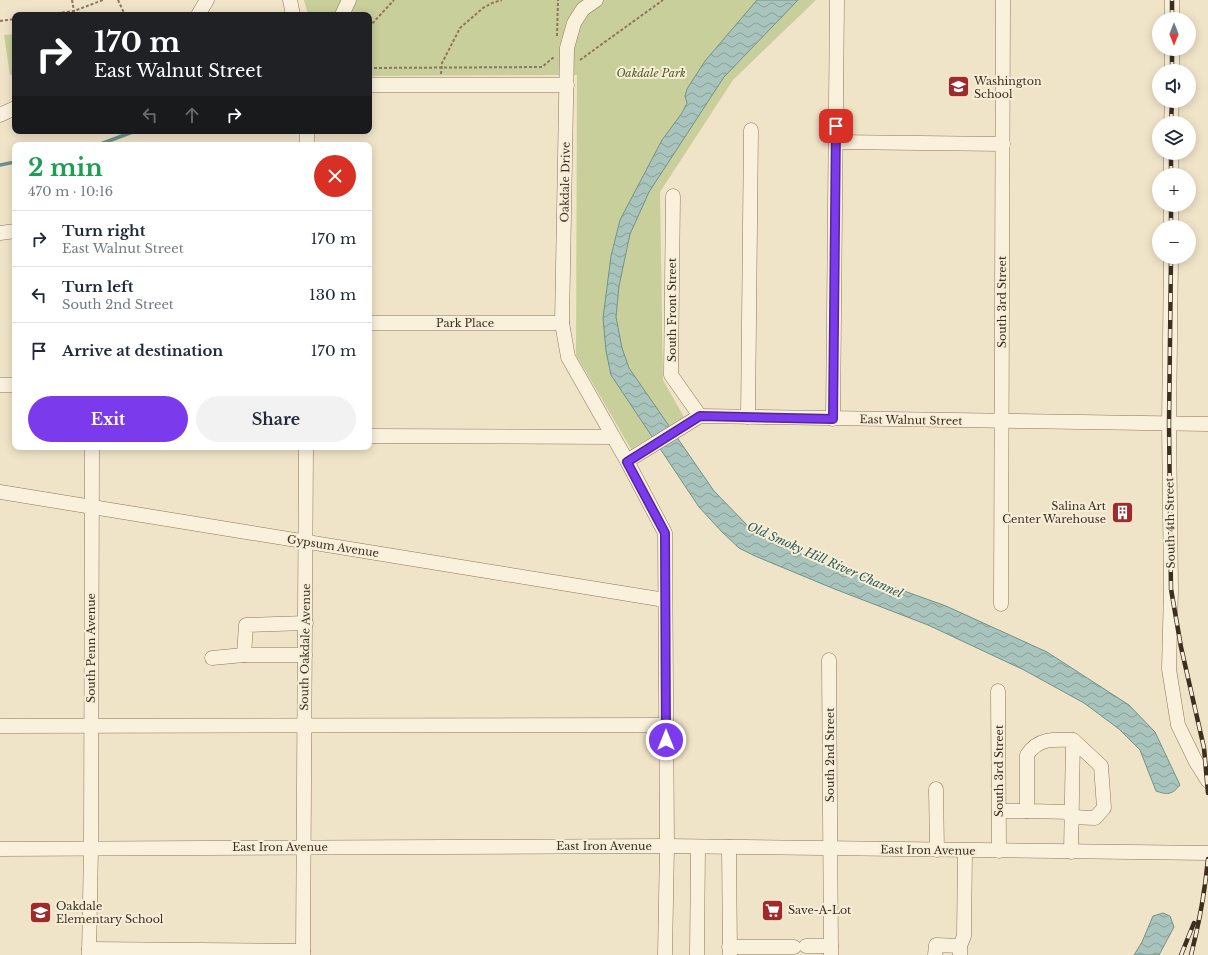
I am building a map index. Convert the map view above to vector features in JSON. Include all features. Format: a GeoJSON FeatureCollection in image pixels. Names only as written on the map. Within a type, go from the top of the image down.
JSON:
{"type":"FeatureCollection","features":[{"type":"Feature","properties":{"kind":"street"},"geometry":{"type":"LineString","coordinates":[[200,12],[207,0]]}},
{"type":"Feature","properties":{"kind":"street"},"geometry":{"type":"LineString","coordinates":[[290,0],[292,12]]}},
{"type":"Feature","properties":{"kind":"street"},"geometry":{"type":"LineString","coordinates":[[343,12],[349,0]]}},
{"type":"Feature","properties":{"kind":"street","name":"Oakdale Drive"},"geometry":{"type":"LineString","coordinates":[[596,0],[583,10],[574,23],[568,48],[562,323],[568,357],[627,462]]}},
{"type":"Feature","properties":{"kind":"street"},"geometry":{"type":"LineString","coordinates":[[833,419],[837,0]]}},
{"type":"Feature","properties":{"kind":"street","name":"South 3rd Street"},"geometry":{"type":"LineString","coordinates":[[1001,604],[1003,0]]}},
{"type":"Feature","properties":{"kind":"street"},"geometry":{"type":"LineString","coordinates":[[1172,0],[1172,12]]}},
{"type":"Feature","properties":{"kind":"street"},"geometry":{"type":"LineString","coordinates":[[372,85],[567,85]]}},
{"type":"Feature","properties":{"kind":"street"},"geometry":{"type":"LineString","coordinates":[[0,115],[12,109]]}},
{"type":"Feature","properties":{"kind":"street"},"geometry":{"type":"LineString","coordinates":[[748,417],[751,130]]}},
{"type":"Feature","properties":{"kind":"street"},"geometry":{"type":"LineString","coordinates":[[836,142],[1003,144]]}},
{"type":"Feature","properties":{"kind":"street","name":"South Front Street"},"geometry":{"type":"LineString","coordinates":[[673,196],[671,375],[700,416]]}},
{"type":"Feature","properties":{"kind":"street"},"geometry":{"type":"LineString","coordinates":[[0,233],[12,232]]}},
{"type":"Feature","properties":{"kind":"street","name":"South 4th Street"},"geometry":{"type":"LineString","coordinates":[[1170,264],[1169,424],[1171,589],[1169,669],[1178,725],[1196,762],[1208,781]]}},
{"type":"Feature","properties":{"kind":"street","name":"Park Place"},"geometry":{"type":"LineString","coordinates":[[372,323],[562,323]]}},
{"type":"Feature","properties":{"kind":"street"},"geometry":{"type":"LineString","coordinates":[[0,385],[12,385]]}},
{"type":"Feature","properties":{"kind":"street"},"geometry":{"type":"LineString","coordinates":[[665,955],[665,533],[627,462],[700,416]]}},
{"type":"Feature","properties":{"kind":"street","name":"East Walnut Street"},"geometry":{"type":"LineString","coordinates":[[700,416],[1208,424]]}},
{"type":"Feature","properties":{"kind":"street"},"geometry":{"type":"LineString","coordinates":[[372,436],[613,437]]}},
{"type":"Feature","properties":{"kind":"street","name":"South Penn Avenue"},"geometry":{"type":"LineString","coordinates":[[89,952],[91,848],[92,450]]}},
{"type":"Feature","properties":{"kind":"street","name":"South Oakdale Avenue"},"geometry":{"type":"LineString","coordinates":[[303,953],[306,450]]}},
{"type":"Feature","properties":{"kind":"street","name":"Gypsum Avenue"},"geometry":{"type":"LineString","coordinates":[[0,492],[665,600]]}},
{"type":"Feature","properties":{"kind":"street"},"geometry":{"type":"LineString","coordinates":[[244,655],[246,625],[306,623]]}},
{"type":"Feature","properties":{"kind":"street"},"geometry":{"type":"LineString","coordinates":[[212,658],[244,655],[305,656]]}},
{"type":"Feature","properties":{"kind":"street","name":"South 2nd Street"},"geometry":{"type":"LineString","coordinates":[[829,660],[831,951]]}},
{"type":"Feature","properties":{"kind":"street","name":"South 3rd Street"},"geometry":{"type":"LineString","coordinates":[[998,690],[999,851]]}},
{"type":"Feature","properties":{"kind":"street"},"geometry":{"type":"LineString","coordinates":[[0,726],[666,725]]}},
{"type":"Feature","properties":{"kind":"street"},"geometry":{"type":"LineString","coordinates":[[999,812],[1027,811],[1095,818],[1104,808],[1101,766],[1073,740],[1049,739],[1032,749],[1027,755],[1027,811]]}},
{"type":"Feature","properties":{"kind":"street"},"geometry":{"type":"LineString","coordinates":[[1071,852],[1073,740]]}},
{"type":"Feature","properties":{"kind":"street"},"geometry":{"type":"LineString","coordinates":[[936,789],[937,850]]}},
{"type":"Feature","properties":{"kind":"street","name":"East Iron Avenue"},"geometry":{"type":"LineString","coordinates":[[0,849],[666,846],[1208,853]]}},
{"type":"Feature","properties":{"kind":"street"},"geometry":{"type":"LineString","coordinates":[[697,955],[698,847]]}},
{"type":"Feature","properties":{"kind":"street"},"geometry":{"type":"LineString","coordinates":[[729,847],[730,951],[800,947],[831,951]]}},
{"type":"Feature","properties":{"kind":"street"},"geometry":{"type":"LineString","coordinates":[[936,955],[936,945],[960,950],[964,936],[965,851]]}},
{"type":"Feature","properties":{"kind":"street"},"geometry":{"type":"LineString","coordinates":[[89,952],[303,953]]}},
{"type":"Feature","properties":{"kind":"path"},"geometry":{"type":"LineString","coordinates":[[72,0],[74,11]]}},
{"type":"Feature","properties":{"kind":"path"},"geometry":{"type":"LineString","coordinates":[[66,12],[74,11],[103,0]]}},
{"type":"Feature","properties":{"kind":"path"},"geometry":{"type":"LineString","coordinates":[[118,0],[124,12]]}},
{"type":"Feature","properties":{"kind":"path"},"geometry":{"type":"LineString","coordinates":[[372,24],[394,0]]}},
{"type":"Feature","properties":{"kind":"path"},"geometry":{"type":"LineString","coordinates":[[440,85],[442,63],[460,28],[483,8],[502,0]]}},
{"type":"Feature","properties":{"kind":"path"},"geometry":{"type":"LineString","coordinates":[[557,40],[558,0]]}},
{"type":"Feature","properties":{"kind":"path"},"geometry":{"type":"LineString","coordinates":[[567,69],[663,0]]}},
{"type":"Feature","properties":{"kind":"path"},"geometry":{"type":"LineString","coordinates":[[0,21],[12,19]]}},
{"type":"Feature","properties":{"kind":"path"},"geometry":{"type":"LineString","coordinates":[[372,68],[542,67],[556,56]]}},
{"type":"Feature","properties":{"kind":"green space","name":"Oakdale Park"},"geometry":{"type":"Polygon","coordinates":[[[304,0],[816,0],[733,80],[660,192],[663,380],[684,417],[631,449],[576,355],[577,75],[372,76],[372,12],[307,12],[304,0]]]}},
{"type":"Feature","properties":{"kind":"green space"},"geometry":{"type":"Polygon","coordinates":[[[12,34],[12,75],[10,75],[4,35],[12,34]]]}},
{"type":"Feature","properties":{"kind":"water"},"geometry":{"type":"Polygon","coordinates":[[[757,0],[798,0],[724,77],[649,192],[630,234],[619,286],[616,317],[622,348],[629,368],[714,491],[748,526],[801,554],[946,606],[1047,652],[1129,705],[1155,732],[1180,785],[1174,791],[1163,793],[1156,791],[1140,750],[1119,729],[1084,703],[1024,670],[928,625],[832,588],[739,548],[699,507],[611,375],[606,351],[603,318],[611,256],[620,220],[662,140],[682,113],[687,103],[685,96],[687,89],[705,61],[757,0]]]}},
{"type":"Feature","properties":{"kind":"water"},"geometry":{"type":"Polygon","coordinates":[[[1163,913],[1170,916],[1174,927],[1159,955],[1134,955],[1142,942],[1153,916],[1163,913]]]}},
{"type":"Feature","properties":{"kind":"waterway","name":"Old Smoky Hill River Channel"},"geometry":{"type":"LineString","coordinates":[[106,142],[127,134]]}},
{"type":"Feature","properties":{"kind":"waterway","name":"Old Smoky Hill River Channel"},"geometry":{"type":"LineString","coordinates":[[0,165],[12,163]]}},
{"type":"Feature","properties":{"kind":"railway"},"geometry":{"type":"LineString","coordinates":[[1172,0],[1172,12]]}},
{"type":"Feature","properties":{"kind":"railway"},"geometry":{"type":"LineString","coordinates":[[1172,56],[1172,64]]}},
{"type":"Feature","properties":{"kind":"railway"},"geometry":{"type":"LineString","coordinates":[[1171,116],[1172,108]]}},
{"type":"Feature","properties":{"kind":"railway"},"geometry":{"type":"LineString","coordinates":[[1171,160],[1171,168]]}},
{"type":"Feature","properties":{"kind":"railway"},"geometry":{"type":"LineString","coordinates":[[1171,212],[1171,220]]}},
{"type":"Feature","properties":{"kind":"railway"},"geometry":{"type":"LineString","coordinates":[[1171,264],[1169,424],[1171,589],[1181,647],[1204,748],[1208,793]]}},
{"type":"Feature","properties":{"kind":"railway"},"geometry":{"type":"LineString","coordinates":[[1191,955],[1197,931],[1208,859]]}},
{"type":"Feature","properties":{"kind":"railway"},"geometry":{"type":"LineString","coordinates":[[1181,955],[1194,923]]}},
{"type":"Feature","properties":{"kind":"place","name":"Washington School"},"geometry":{"type":"Point","coordinates":[958,87]}},
{"type":"Feature","properties":{"kind":"place","name":"Salina Art Center Warehouse"},"geometry":{"type":"Point","coordinates":[1122,512]}},
{"type":"Feature","properties":{"kind":"place","name":"Save-A-Lot"},"geometry":{"type":"Point","coordinates":[772,910]}},
{"type":"Feature","properties":{"kind":"place","name":"Oakdale Elementary School"},"geometry":{"type":"Point","coordinates":[41,912]}},
{"type":"Feature","properties":{"kind":"route"},"geometry":{"type":"LineString","coordinates":[[666,740],[665,533],[627,462],[700,416],[833,419],[836,126]]}}]}
